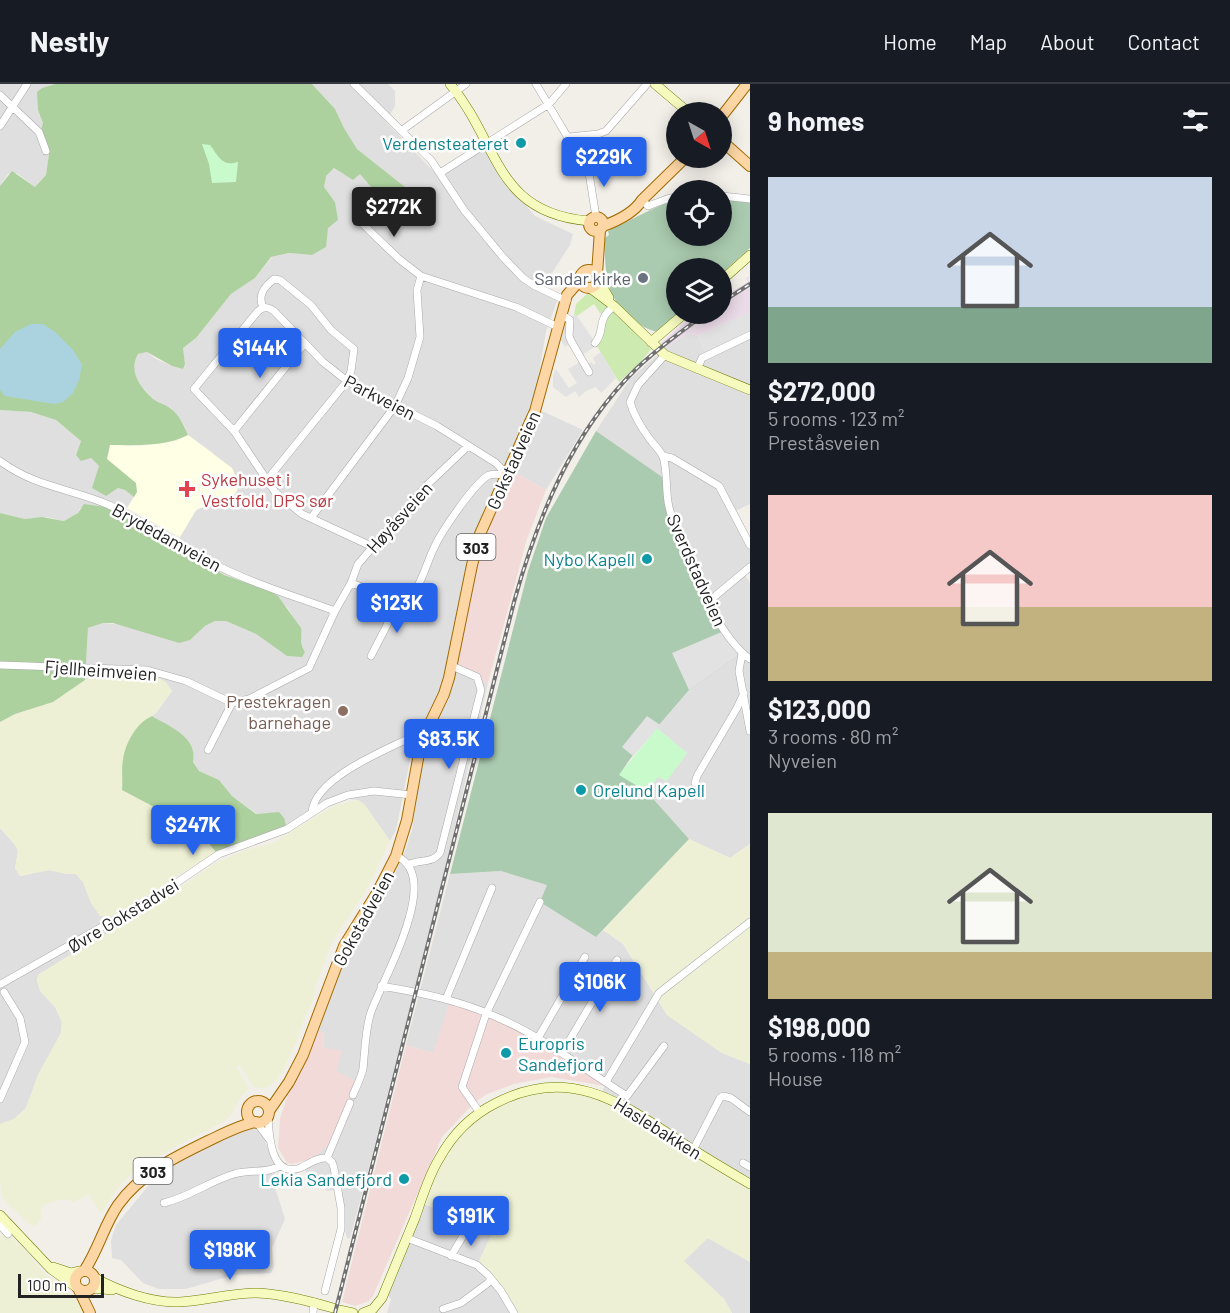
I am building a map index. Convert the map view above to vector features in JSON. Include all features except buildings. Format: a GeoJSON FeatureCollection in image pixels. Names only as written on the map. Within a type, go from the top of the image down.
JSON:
{"type":"FeatureCollection","features":[{"type":"Feature","properties":{"kind":"main road"},"geometry":{"type":"LineString","coordinates":[[655,84],[676,102]]}},
{"type":"Feature","properties":{"kind":"main road"},"geometry":{"type":"LineString","coordinates":[[453,88],[514,188],[527,201],[550,214],[596,224],[635,202],[645,203],[675,168]]}},
{"type":"Feature","properties":{"kind":"main road"},"geometry":{"type":"LineString","coordinates":[[732,105],[747,88]]}},
{"type":"Feature","properties":{"kind":"main road"},"geometry":{"type":"LineString","coordinates":[[732,150],[750,166]]}},
{"type":"Feature","properties":{"kind":"main road"},"geometry":{"type":"LineString","coordinates":[[596,224],[590,280],[614,306],[665,355],[750,390]]}},
{"type":"Feature","properties":{"kind":"main road"},"geometry":{"type":"LineString","coordinates":[[732,271],[750,255]]}},
{"type":"Feature","properties":{"kind":"main road","name":"Gokstadveien"},"geometry":{"type":"LineString","coordinates":[[268,1114],[303,1055],[338,957],[396,856],[405,829],[423,736],[444,694],[476,550],[486,520],[535,411],[561,314],[567,301],[590,280]]}},
{"type":"Feature","properties":{"kind":"main road"},"geometry":{"type":"LineString","coordinates":[[651,342],[672,324]]}},
{"type":"Feature","properties":{"kind":"main road","name":"Gokstadveien"},"geometry":{"type":"LineString","coordinates":[[261,1102],[278,1091],[303,1055]]}},
{"type":"Feature","properties":{"kind":"main road","name":"Haslebakken"},"geometry":{"type":"LineString","coordinates":[[370,1312],[382,1298],[439,1158],[454,1136],[480,1113],[500,1101],[531,1090],[560,1088],[602,1095],[628,1107],[750,1184]]}},
{"type":"Feature","properties":{"kind":"main road"},"geometry":{"type":"LineString","coordinates":[[261,1102],[266,1105],[268,1114]]}},
{"type":"Feature","properties":{"kind":"main road","name":"303"},"geometry":{"type":"LineString","coordinates":[[218,1136],[242,1118],[252,1104],[261,1102]]}},
{"type":"Feature","properties":{"kind":"main road"},"geometry":{"type":"LineString","coordinates":[[248,1109],[250,1118],[256,1123]]}},
{"type":"Feature","properties":{"kind":"main road","name":"303"},"geometry":{"type":"LineString","coordinates":[[106,1227],[88,1285],[74,1279],[82,1271],[106,1227],[123,1199],[143,1179],[166,1162],[218,1136],[248,1124],[263,1122],[268,1114]]}},
{"type":"Feature","properties":{"kind":"main road"},"geometry":{"type":"LineString","coordinates":[[0,1215],[59,1275],[88,1285],[177,1302],[236,1293],[281,1295],[353,1313]]}},
{"type":"Feature","properties":{"kind":"main road"},"geometry":{"type":"LineString","coordinates":[[48,1264],[71,1273],[90,1272],[88,1285],[91,1313]]}},
{"type":"Feature","properties":{"kind":"street"},"geometry":{"type":"LineString","coordinates":[[0,126],[27,84]]}},
{"type":"Feature","properties":{"kind":"street"},"geometry":{"type":"LineString","coordinates":[[354,84],[431,160],[464,210],[502,256],[529,282],[567,301]]}},
{"type":"Feature","properties":{"kind":"street"},"geometry":{"type":"LineString","coordinates":[[401,131],[453,88],[466,84]]}},
{"type":"Feature","properties":{"kind":"street"},"geometry":{"type":"LineString","coordinates":[[536,84],[590,175],[596,224]]}},
{"type":"Feature","properties":{"kind":"street"},"geometry":{"type":"LineString","coordinates":[[440,173],[549,104],[566,84]]}},
{"type":"Feature","properties":{"kind":"street"},"geometry":{"type":"LineString","coordinates":[[569,137],[606,131],[647,84]]}},
{"type":"Feature","properties":{"kind":"street"},"geometry":{"type":"LineString","coordinates":[[0,95],[39,132],[46,151]]}},
{"type":"Feature","properties":{"kind":"street"},"geometry":{"type":"LineString","coordinates":[[732,197],[750,199]]}},
{"type":"Feature","properties":{"kind":"street"},"geometry":{"type":"LineString","coordinates":[[645,203],[666,199]]}},
{"type":"Feature","properties":{"kind":"street"},"geometry":{"type":"LineString","coordinates":[[356,211],[363,224],[399,259],[421,276],[516,307],[558,327]]}},
{"type":"Feature","properties":{"kind":"street"},"geometry":{"type":"LineString","coordinates":[[311,518],[395,406],[408,378],[419,346],[417,290],[421,276]]}},
{"type":"Feature","properties":{"kind":"street"},"geometry":{"type":"LineString","coordinates":[[266,481],[347,381],[351,371],[354,348],[331,330],[311,305],[277,279],[268,284],[264,290],[261,297],[263,307],[258,310],[194,389],[234,431],[266,481],[275,492],[291,506],[311,518],[373,547]]}},
{"type":"Feature","properties":{"kind":"street"},"geometry":{"type":"LineString","coordinates":[[595,343],[601,335],[601,321],[614,306]]}},
{"type":"Feature","properties":{"kind":"street","name":"Parkveien"},"geometry":{"type":"LineString","coordinates":[[263,307],[274,311],[330,369],[347,381],[437,426],[496,463],[507,475]]}},
{"type":"Feature","properties":{"kind":"street"},"geometry":{"type":"LineString","coordinates":[[561,314],[570,320],[569,336],[589,372]]}},
{"type":"Feature","properties":{"kind":"street"},"geometry":{"type":"LineString","coordinates":[[697,369],[702,358],[750,335]]}},
{"type":"Feature","properties":{"kind":"street"},"geometry":{"type":"LineString","coordinates":[[234,431],[305,343]]}},
{"type":"Feature","properties":{"kind":"street"},"geometry":{"type":"LineString","coordinates":[[665,355],[638,385],[630,402],[644,431],[663,456],[672,458],[719,486],[750,545]]}},
{"type":"Feature","properties":{"kind":"street","name":"Høyåsveien"},"geometry":{"type":"LineString","coordinates":[[232,702],[249,699],[309,668],[358,564],[427,485],[468,446]]}},
{"type":"Feature","properties":{"kind":"street","name":"Sverdstadveien"},"geometry":{"type":"LineString","coordinates":[[663,456],[669,507],[677,533],[708,603],[728,636],[747,656],[739,670],[750,730]]}},
{"type":"Feature","properties":{"kind":"street","name":"Brydedamveien"},"geometry":{"type":"LineString","coordinates":[[0,461],[17,474],[32,481],[108,505],[211,563],[248,580],[335,611]]}},
{"type":"Feature","properties":{"kind":"street"},"geometry":{"type":"LineString","coordinates":[[351,583],[397,600],[406,599],[416,590],[438,539],[477,484],[487,476],[507,475]]}},
{"type":"Feature","properties":{"kind":"street"},"geometry":{"type":"LineString","coordinates":[[708,603],[750,567]]}},
{"type":"Feature","properties":{"kind":"street"},"geometry":{"type":"LineString","coordinates":[[371,656],[397,600]]}},
{"type":"Feature","properties":{"kind":"street","name":"Fjellheimveien"},"geometry":{"type":"LineString","coordinates":[[0,665],[147,670],[186,681],[232,702]]}},
{"type":"Feature","properties":{"kind":"street"},"geometry":{"type":"LineString","coordinates":[[396,856],[408,864],[432,860],[440,853],[481,690],[477,677],[452,666]]}},
{"type":"Feature","properties":{"kind":"street"},"geometry":{"type":"LineString","coordinates":[[695,783],[744,693]]}},
{"type":"Feature","properties":{"kind":"street"},"geometry":{"type":"LineString","coordinates":[[208,750],[232,702]]}},
{"type":"Feature","properties":{"kind":"street"},"geometry":{"type":"LineString","coordinates":[[312,812],[312,804],[321,792],[348,770],[416,735],[423,736]]}},
{"type":"Feature","properties":{"kind":"street","name":"Øvre Gokstadvei"},"geometry":{"type":"LineString","coordinates":[[0,984],[160,894],[219,854],[272,836],[312,812],[348,795],[374,791],[412,795]]}},
{"type":"Feature","properties":{"kind":"street"},"geometry":{"type":"LineString","coordinates":[[353,1095],[363,1070],[366,1027],[410,917],[413,886],[408,864]]}},
{"type":"Feature","properties":{"kind":"street"},"geometry":{"type":"LineString","coordinates":[[446,999],[492,888]]}},
{"type":"Feature","properties":{"kind":"street"},"geometry":{"type":"LineString","coordinates":[[480,1113],[462,1087],[486,1014],[540,902]]}},
{"type":"Feature","properties":{"kind":"street"},"geometry":{"type":"LineString","coordinates":[[606,1082],[652,1002],[660,993],[750,922]]}},
{"type":"Feature","properties":{"kind":"street"},"geometry":{"type":"LineString","coordinates":[[538,1038],[585,957]]}},
{"type":"Feature","properties":{"kind":"street"},"geometry":{"type":"LineString","coordinates":[[562,1053],[617,960]]}},
{"type":"Feature","properties":{"kind":"street"},"geometry":{"type":"LineString","coordinates":[[0,984],[20,1018],[25,1042],[0,1099]]}},
{"type":"Feature","properties":{"kind":"street"},"geometry":{"type":"LineString","coordinates":[[381,986],[416,991],[446,999],[500,1018],[538,1038],[627,1096],[664,1046]]}},
{"type":"Feature","properties":{"kind":"street"},"geometry":{"type":"LineString","coordinates":[[0,1002],[4,992]]}},
{"type":"Feature","properties":{"kind":"street"},"geometry":{"type":"LineString","coordinates":[[693,1150],[720,1098],[723,1096],[731,1098],[750,1112]]}},
{"type":"Feature","properties":{"kind":"street"},"geometry":{"type":"LineString","coordinates":[[327,1158],[350,1103]]}},
{"type":"Feature","properties":{"kind":"street"},"geometry":{"type":"LineString","coordinates":[[268,1114],[269,1139],[280,1166],[294,1169],[319,1158],[327,1158],[332,1162],[334,1168],[341,1208],[341,1229],[326,1291]]}},
{"type":"Feature","properties":{"kind":"street"},"geometry":{"type":"LineString","coordinates":[[256,1123],[269,1139]]}},
{"type":"Feature","properties":{"kind":"street"},"geometry":{"type":"LineString","coordinates":[[164,1203],[234,1174],[252,1170],[269,1170],[280,1166]]}},
{"type":"Feature","properties":{"kind":"street"},"geometry":{"type":"LineString","coordinates":[[0,1225],[8,1234]]}},
{"type":"Feature","properties":{"kind":"street"},"geometry":{"type":"LineString","coordinates":[[452,1256],[469,1226]]}},
{"type":"Feature","properties":{"kind":"street"},"geometry":{"type":"LineString","coordinates":[[407,1238],[477,1265],[492,1280],[514,1313]]}},
{"type":"Feature","properties":{"kind":"street"},"geometry":{"type":"LineString","coordinates":[[443,1309],[461,1303],[492,1280]]}},
{"type":"Feature","properties":{"kind":"street"},"geometry":{"type":"LineString","coordinates":[[313,1313],[318,1304]]}},
{"type":"Feature","properties":{"kind":"shaded area"},"geometry":{"type":"Polygon","coordinates":[[[0,84],[55,84],[42,88],[38,110],[43,123],[40,133],[49,154],[46,175],[35,187],[17,173],[8,174],[0,186],[0,84]]]}},
{"type":"Feature","properties":{"kind":"shaded area"},"geometry":{"type":"Polygon","coordinates":[[[312,84],[388,84],[395,91],[395,106],[386,122],[438,176],[486,148],[505,181],[535,216],[573,234],[570,245],[552,273],[546,289],[557,301],[546,332],[537,384],[520,435],[483,512],[470,553],[443,686],[414,741],[396,830],[390,841],[364,804],[358,800],[340,798],[287,829],[266,813],[257,814],[232,796],[219,780],[199,771],[193,762],[194,755],[167,725],[152,716],[172,691],[157,677],[140,674],[96,676],[85,680],[88,628],[103,623],[123,625],[179,643],[194,636],[215,621],[226,621],[256,634],[287,656],[305,652],[300,643],[302,633],[288,608],[268,590],[224,575],[179,547],[180,537],[196,510],[234,494],[213,453],[188,435],[183,423],[171,408],[154,400],[141,386],[134,373],[133,362],[138,354],[147,352],[156,359],[183,369],[185,364],[183,348],[196,338],[231,294],[255,278],[272,257],[289,253],[312,255],[328,228],[335,202],[324,187],[325,176],[334,168],[345,175],[359,174],[405,187],[357,149],[335,109],[312,84]]]}},
{"type":"Feature","properties":{"kind":"shaded area"},"geometry":{"type":"Polygon","coordinates":[[[732,200],[750,202],[750,248],[732,264],[732,258],[666,258],[666,324],[657,332],[641,325],[620,307],[611,291],[606,272],[604,239],[609,235],[608,231],[666,203],[666,246],[732,246],[732,200]]]}},
{"type":"Feature","properties":{"kind":"shaded area"},"geometry":{"type":"Polygon","coordinates":[[[750,276],[748,279],[750,282],[750,312],[732,320],[732,291],[748,282],[746,278],[750,276]]]}},
{"type":"Feature","properties":{"kind":"shaded area"},"geometry":{"type":"Polygon","coordinates":[[[750,312],[750,335],[707,355],[698,336],[724,324],[732,324],[732,320],[750,312]]]}},
{"type":"Feature","properties":{"kind":"shaded area"},"geometry":{"type":"Polygon","coordinates":[[[574,315],[597,345],[582,355],[587,364],[596,363],[593,358],[601,352],[616,378],[601,393],[596,387],[579,397],[575,391],[566,397],[553,387],[553,375],[556,369],[569,388],[577,383],[568,369],[580,362],[569,344],[565,347],[561,340],[566,323],[574,315]]]}},
{"type":"Feature","properties":{"kind":"shaded area"},"geometry":{"type":"Polygon","coordinates":[[[683,324],[724,324],[698,336],[688,333],[665,348],[661,343],[683,324]]]}},
{"type":"Feature","properties":{"kind":"shaded area"},"geometry":{"type":"Polygon","coordinates":[[[688,333],[698,336],[707,355],[750,335],[750,504],[733,512],[750,545],[750,567],[743,572],[750,583],[750,844],[730,858],[689,839],[647,792],[658,776],[666,781],[687,753],[657,728],[689,690],[741,653],[596,431],[630,379],[665,348],[688,333]]]}},
{"type":"Feature","properties":{"kind":"shaded area"},"geometry":{"type":"Polygon","coordinates":[[[0,410],[31,412],[56,420],[81,441],[76,455],[91,458],[99,466],[106,495],[118,488],[134,497],[122,516],[117,513],[80,508],[78,513],[64,521],[47,517],[25,519],[0,513],[0,410]]]}},
{"type":"Feature","properties":{"kind":"shaded area"},"geometry":{"type":"Polygon","coordinates":[[[540,410],[583,430],[546,490],[516,473],[540,410]]]}},
{"type":"Feature","properties":{"kind":"shaded area"},"geometry":{"type":"Polygon","coordinates":[[[596,431],[665,479],[669,507],[708,602],[742,653],[689,690],[620,774],[647,792],[689,839],[596,937],[540,902],[547,885],[501,871],[450,874],[528,571],[546,518],[596,431]]]}},
{"type":"Feature","properties":{"kind":"shaded area","name":"Sykehuset i Vestfold, DPS sør"},"geometry":{"type":"Polygon","coordinates":[[[188,435],[232,468],[240,485],[235,494],[196,510],[180,537],[127,508],[137,492],[107,459],[110,445],[140,446],[176,441],[188,435]]]}},
{"type":"Feature","properties":{"kind":"shaded area"},"geometry":{"type":"Polygon","coordinates":[[[516,473],[546,490],[527,539],[488,683],[456,671],[477,558],[492,516],[516,473]]]}},
{"type":"Feature","properties":{"kind":"shaded area"},"geometry":{"type":"Polygon","coordinates":[[[724,631],[742,653],[689,690],[672,653],[724,631]]]}},
{"type":"Feature","properties":{"kind":"shaded area"},"geometry":{"type":"Polygon","coordinates":[[[456,671],[488,683],[441,886],[368,1171],[350,1238],[347,1238],[336,1190],[327,1191],[320,1183],[309,1183],[306,1171],[305,1161],[318,1154],[336,1071],[323,1048],[324,1033],[319,1031],[337,976],[354,938],[394,876],[405,851],[412,830],[423,757],[431,732],[448,697],[456,671]]]}},
{"type":"Feature","properties":{"kind":"shaded area"},"geometry":{"type":"Polygon","coordinates":[[[108,673],[157,677],[166,682],[172,691],[156,713],[147,719],[122,773],[122,790],[182,812],[216,852],[111,918],[100,916],[91,903],[83,882],[76,874],[49,870],[20,876],[15,868],[18,851],[16,846],[0,828],[0,722],[15,714],[53,702],[85,680],[108,673]]]}},
{"type":"Feature","properties":{"kind":"shaded area"},"geometry":{"type":"Polygon","coordinates":[[[647,716],[660,725],[633,756],[622,747],[647,716]]]}},
{"type":"Feature","properties":{"kind":"shaded area"},"geometry":{"type":"Polygon","coordinates":[[[358,800],[364,804],[390,841],[367,889],[332,942],[312,1003],[282,1072],[265,1089],[254,1087],[239,1065],[236,1068],[249,1088],[232,1114],[223,1122],[149,1161],[128,1177],[116,1190],[101,1214],[89,1194],[74,1202],[65,1199],[45,1204],[42,1208],[41,1219],[37,1224],[32,1226],[28,1223],[4,1200],[2,1195],[0,1124],[14,1119],[26,1108],[38,1075],[61,1033],[62,1022],[55,1007],[40,991],[38,975],[155,906],[215,863],[246,850],[273,843],[328,809],[358,800]]]}},
{"type":"Feature","properties":{"kind":"shaded area"},"geometry":{"type":"Polygon","coordinates":[[[0,828],[16,846],[18,851],[15,868],[20,876],[49,870],[76,874],[83,882],[91,903],[111,918],[112,930],[38,975],[40,991],[55,1007],[62,1022],[61,1033],[38,1075],[26,1108],[14,1119],[0,1124],[0,828]]]}},
{"type":"Feature","properties":{"kind":"shaded area"},"geometry":{"type":"Polygon","coordinates":[[[689,839],[730,858],[750,844],[750,1064],[722,1053],[667,1015],[624,944],[603,930],[689,839]]]}},
{"type":"Feature","properties":{"kind":"shaded area"},"geometry":{"type":"Polygon","coordinates":[[[501,871],[548,885],[596,937],[603,930],[623,944],[667,1015],[722,1053],[750,1064],[750,1187],[602,1095],[605,1082],[433,1053],[406,1045],[450,874],[501,871]]]}},
{"type":"Feature","properties":{"kind":"shaded area"},"geometry":{"type":"Polygon","coordinates":[[[450,1001],[498,1019],[558,1051],[605,1086],[551,1077],[514,1084],[487,1094],[475,1102],[442,1137],[373,1296],[369,1301],[355,1306],[342,1302],[406,1045],[433,1053],[450,1001]]]}},
{"type":"Feature","properties":{"kind":"shaded area"},"geometry":{"type":"Polygon","coordinates":[[[319,1031],[324,1033],[323,1047],[342,1051],[336,1071],[356,1081],[340,1123],[328,1145],[305,1161],[287,1163],[278,1148],[280,1118],[287,1097],[319,1031]]]}},
{"type":"Feature","properties":{"kind":"shaded area"},"geometry":{"type":"Polygon","coordinates":[[[560,1088],[602,1095],[750,1187],[750,1262],[708,1238],[684,1261],[724,1299],[732,1313],[514,1313],[501,1291],[477,1265],[494,1229],[421,1203],[447,1145],[500,1101],[560,1088]]]}},
{"type":"Feature","properties":{"kind":"shaded area"},"geometry":{"type":"Polygon","coordinates":[[[250,1127],[258,1131],[264,1139],[274,1163],[275,1187],[285,1219],[272,1248],[274,1266],[271,1273],[234,1275],[186,1289],[159,1289],[143,1283],[121,1260],[112,1258],[111,1240],[116,1225],[154,1179],[179,1160],[250,1127]]]}},
{"type":"Feature","properties":{"kind":"shaded area"},"geometry":{"type":"Polygon","coordinates":[[[421,1203],[494,1229],[488,1275],[514,1313],[387,1313],[391,1299],[387,1295],[421,1203]]]}},
{"type":"Feature","properties":{"kind":"shaded area"},"geometry":{"type":"Polygon","coordinates":[[[0,1236],[12,1239],[25,1250],[43,1272],[76,1299],[84,1313],[0,1313],[0,1236]]]}},
{"type":"Feature","properties":{"kind":"shaded area"},"geometry":{"type":"Polygon","coordinates":[[[708,1238],[750,1262],[750,1313],[732,1313],[724,1299],[683,1261],[708,1238]]]}},
{"type":"Feature","properties":{"kind":"green space"},"geometry":{"type":"Polygon","coordinates":[[[55,84],[312,84],[335,109],[357,149],[405,187],[404,193],[385,203],[360,174],[353,180],[334,168],[326,176],[324,187],[335,202],[338,220],[328,228],[326,247],[312,255],[289,253],[271,257],[255,278],[231,294],[196,338],[183,348],[185,364],[183,369],[172,366],[147,352],[138,354],[134,367],[140,384],[153,399],[176,413],[188,435],[169,442],[110,445],[107,459],[136,483],[137,492],[134,497],[118,488],[106,496],[92,488],[99,466],[91,458],[81,461],[76,455],[81,441],[56,420],[31,412],[0,410],[0,186],[12,171],[35,187],[46,175],[49,154],[40,133],[43,123],[38,110],[37,92],[55,84]]]}},
{"type":"Feature","properties":{"kind":"green space"},"geometry":{"type":"Polygon","coordinates":[[[202,144],[210,145],[224,162],[238,162],[236,182],[212,183],[209,164],[202,144]]]}},
{"type":"Feature","properties":{"kind":"green space"},"geometry":{"type":"Polygon","coordinates":[[[588,293],[601,300],[651,349],[640,363],[619,382],[595,343],[605,314],[600,313],[594,304],[577,316],[574,315],[576,304],[588,293]]]}},
{"type":"Feature","properties":{"kind":"green space"},"geometry":{"type":"Polygon","coordinates":[[[84,504],[106,507],[164,537],[224,575],[268,590],[278,596],[301,628],[301,642],[305,652],[302,657],[287,656],[256,634],[226,621],[215,621],[205,626],[190,640],[179,643],[113,623],[103,623],[88,628],[85,680],[53,702],[15,714],[0,722],[0,513],[25,519],[42,517],[64,521],[78,513],[84,504]]]}},
{"type":"Feature","properties":{"kind":"green space"},"geometry":{"type":"Polygon","coordinates":[[[152,716],[187,739],[193,753],[193,762],[199,771],[219,780],[232,796],[256,814],[279,812],[284,818],[287,829],[243,846],[216,852],[183,812],[175,818],[122,790],[122,764],[126,747],[136,729],[152,716]]]}},
{"type":"Feature","properties":{"kind":"green space"},"geometry":{"type":"Polygon","coordinates":[[[657,728],[687,753],[667,781],[658,777],[647,792],[619,775],[657,728]]]}},
{"type":"Feature","properties":{"kind":"water"},"geometry":{"type":"Polygon","coordinates":[[[31,324],[43,324],[55,332],[73,350],[82,365],[73,393],[63,402],[54,404],[5,396],[0,390],[0,349],[15,332],[31,324]]]}},
{"type":"Feature","properties":{"kind":"railway"},"geometry":{"type":"LineString","coordinates":[[732,296],[750,284]]}},
{"type":"Feature","properties":{"kind":"railway"},"geometry":{"type":"LineString","coordinates":[[335,1313],[514,602],[534,538],[560,477],[594,419],[637,368],[692,324]]}},
{"type":"Feature","properties":{"kind":"place","name":"Verdensteateret"},"geometry":{"type":"Point","coordinates":[521,143]}},
{"type":"Feature","properties":{"kind":"place","name":"Sandar kirke"},"geometry":{"type":"Point","coordinates":[643,278]}},
{"type":"Feature","properties":{"kind":"place","name":"Sykehuset i Vestfold, DPS sør"},"geometry":{"type":"Point","coordinates":[187,489]}},
{"type":"Feature","properties":{"kind":"place","name":"Nybo Kapell"},"geometry":{"type":"Point","coordinates":[647,559]}},
{"type":"Feature","properties":{"kind":"place","name":"Prestekragen barnehage"},"geometry":{"type":"Point","coordinates":[343,711]}},
{"type":"Feature","properties":{"kind":"place","name":"Orelund Kapell"},"geometry":{"type":"Point","coordinates":[581,790]}},
{"type":"Feature","properties":{"kind":"place","name":"Europris Sandefjord"},"geometry":{"type":"Point","coordinates":[506,1053]}},
{"type":"Feature","properties":{"kind":"place","name":"Lekia Sandefjord"},"geometry":{"type":"Point","coordinates":[404,1179]}}]}
